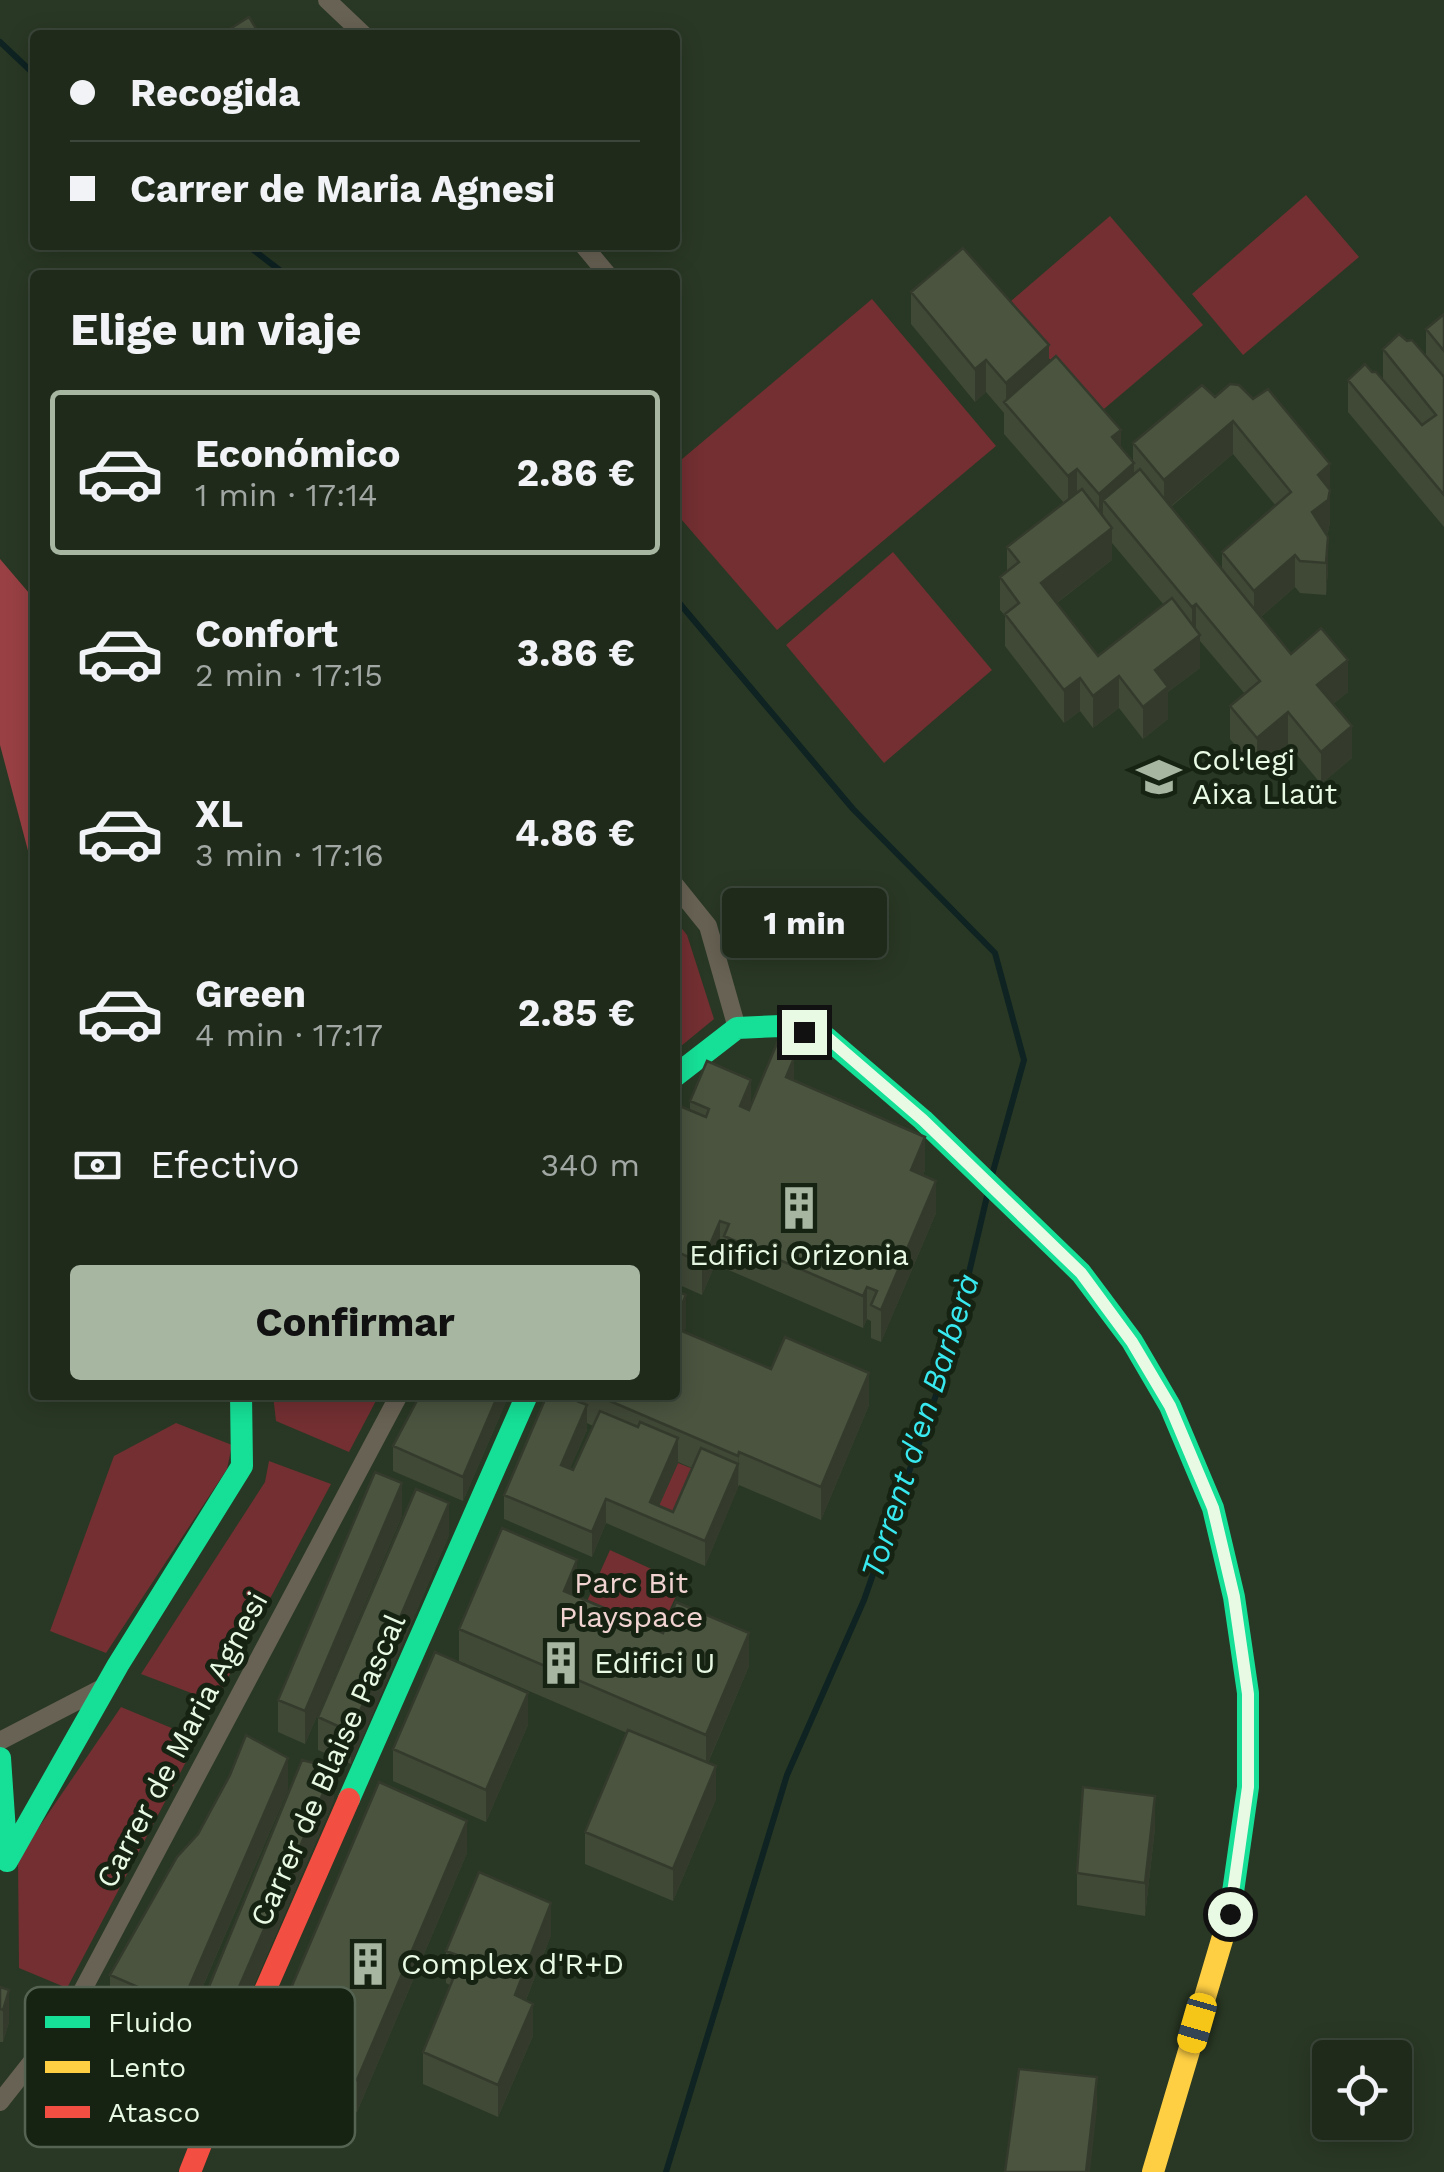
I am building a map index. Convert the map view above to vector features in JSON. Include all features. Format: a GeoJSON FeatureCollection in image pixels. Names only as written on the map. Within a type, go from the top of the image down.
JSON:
{"type":"FeatureCollection","features":[{"type":"Feature","properties":{"kind":"street"},"geometry":{"type":"LineString","coordinates":[[326,0],[359,30]]}},
{"type":"Feature","properties":{"kind":"street"},"geometry":{"type":"LineString","coordinates":[[587,250],[604,270]]}},
{"type":"Feature","properties":{"kind":"street"},"geometry":{"type":"LineString","coordinates":[[680,891],[708,926],[737,1028]]}},
{"type":"Feature","properties":{"kind":"street"},"geometry":{"type":"LineString","coordinates":[[680,1072],[737,1028],[780,1026],[828,1038],[923,1120],[1081,1273],[1132,1342],[1170,1406],[1192,1457],[1218,1526],[1234,1597],[1248,1694],[1248,1787],[1230,1914],[1154,2172]]}},
{"type":"Feature","properties":{"kind":"street"},"geometry":{"type":"LineString","coordinates":[[0,1758],[7,1861],[106,1686],[242,1466],[241,1400]]}},
{"type":"Feature","properties":{"kind":"street","name":"Carrer de Maria Agnesi"},"geometry":{"type":"LineString","coordinates":[[83,1987],[395,1400]]}},
{"type":"Feature","properties":{"kind":"street","name":"Carrer de Blaise Pascal"},"geometry":{"type":"LineString","coordinates":[[268,1987],[524,1400]]}},
{"type":"Feature","properties":{"kind":"street"},"geometry":{"type":"LineString","coordinates":[[0,1741],[106,1686]]}},
{"type":"Feature","properties":{"kind":"street","name":"Carrer de Maria Agnesi"},"geometry":{"type":"LineString","coordinates":[[0,2102],[25,2070]]}},
{"type":"Feature","properties":{"kind":"street","name":"Carrer de Blaise Pascal"},"geometry":{"type":"LineString","coordinates":[[190,2172],[200,2147]]}},
{"type":"Feature","properties":{"kind":"green space"},"geometry":{"type":"Polygon","coordinates":[[[1306,195],[1359,257],[1243,355],[1192,294],[1306,195]]]}},
{"type":"Feature","properties":{"kind":"green space"},"geometry":{"type":"Polygon","coordinates":[[[1110,216],[1203,325],[1098,414],[1004,307],[1110,216]]]}},
{"type":"Feature","properties":{"kind":"green space"},"geometry":{"type":"Polygon","coordinates":[[[872,299],[996,446],[777,630],[680,518],[680,461],[872,299]]]}},
{"type":"Feature","properties":{"kind":"green space"},"geometry":{"type":"Polygon","coordinates":[[[893,552],[992,670],[884,763],[786,645],[893,552]]]}},
{"type":"Feature","properties":{"kind":"green space"},"geometry":{"type":"Polygon","coordinates":[[[680,926],[687,935],[714,1019],[680,1047],[680,926]]]}},
{"type":"Feature","properties":{"kind":"green space"},"geometry":{"type":"Polygon","coordinates":[[[274,1400],[376,1400],[349,1452],[276,1421],[274,1400]]]}},
{"type":"Feature","properties":{"kind":"green space"},"geometry":{"type":"Polygon","coordinates":[[[176,1423],[232,1445],[227,1469],[106,1653],[50,1631],[114,1456],[176,1423]]]}},
{"type":"Feature","properties":{"kind":"green space"},"geometry":{"type":"Polygon","coordinates":[[[269,1461],[331,1484],[215,1702],[141,1674],[265,1482],[269,1461]]]}},
{"type":"Feature","properties":{"kind":"green space"},"geometry":{"type":"Polygon","coordinates":[[[678,1463],[701,1472],[673,1536],[650,1526],[678,1463]]]}},
{"type":"Feature","properties":{"kind":"green space","name":"Parc Bit Playspace"},"geometry":{"type":"Polygon","coordinates":[[[610,1550],[682,1583],[651,1650],[580,1617],[610,1550]]]}},
{"type":"Feature","properties":{"kind":"green space"},"geometry":{"type":"Polygon","coordinates":[[[121,1707],[198,1739],[68,1987],[19,1968],[18,1858],[121,1707]]]}},
{"type":"Feature","properties":{"kind":"shaded area"},"geometry":{"type":"Polygon","coordinates":[[[0,559],[30,594],[30,858],[0,745],[0,559]]]}},
{"type":"Feature","properties":{"kind":"building"},"geometry":{"type":"Polygon","coordinates":[[[249,17],[257,30],[228,30],[249,17]]]}},
{"type":"Feature","properties":{"kind":"building"},"geometry":{"type":"Polygon","coordinates":[[[963,248],[1049,345],[1006,383],[986,360],[975,369],[911,292],[963,248]]]}},
{"type":"Feature","properties":{"kind":"building"},"geometry":{"type":"Polygon","coordinates":[[[1444,314],[1444,351],[1426,329],[1444,314]]]}},
{"type":"Feature","properties":{"kind":"building"},"geometry":{"type":"Polygon","coordinates":[[[1399,334],[1407,341],[1412,340],[1444,377],[1444,495],[1348,380],[1365,364],[1422,425],[1436,415],[1383,349],[1399,334]]]}},
{"type":"Feature","properties":{"kind":"building"},"geometry":{"type":"Polygon","coordinates":[[[1056,356],[1121,430],[1112,437],[1134,463],[1099,494],[1077,469],[1068,476],[1004,402],[1056,356]]]}},
{"type":"Feature","properties":{"kind":"building"},"geometry":{"type":"Polygon","coordinates":[[[1230,384],[1239,385],[1253,399],[1268,389],[1330,464],[1318,475],[1330,490],[1328,500],[1312,512],[1328,537],[1326,563],[1300,561],[1295,555],[1254,591],[1222,552],[1291,492],[1233,421],[1164,480],[1133,443],[1202,385],[1215,397],[1230,384]]]}},
{"type":"Feature","properties":{"kind":"building"},"geometry":{"type":"Polygon","coordinates":[[[1140,469],[1291,654],[1321,628],[1348,660],[1317,685],[1352,726],[1321,752],[1288,712],[1257,738],[1230,706],[1260,681],[1103,500],[1140,469]]]}},
{"type":"Feature","properties":{"kind":"building"},"geometry":{"type":"Polygon","coordinates":[[[1082,489],[1112,528],[1041,583],[1098,656],[1172,598],[1200,635],[1155,670],[1168,687],[1143,707],[1119,676],[1093,696],[1080,678],[1064,690],[1005,614],[1019,603],[1000,577],[1019,562],[1007,547],[1082,489]]]}},
{"type":"Feature","properties":{"kind":"building","name":"Edifici Orizonia"},"geometry":{"type":"Polygon","coordinates":[[[778,1041],[791,1047],[787,1055],[794,1058],[786,1077],[925,1137],[911,1170],[936,1181],[881,1310],[871,1305],[877,1291],[867,1287],[863,1296],[724,1236],[729,1224],[720,1221],[702,1263],[680,1253],[680,1106],[706,1117],[709,1109],[690,1101],[707,1061],[751,1080],[740,1106],[749,1110],[778,1041]]]}},
{"type":"Feature","properties":{"kind":"building"},"geometry":{"type":"Polygon","coordinates":[[[680,1330],[771,1369],[785,1337],[869,1373],[821,1487],[739,1452],[738,1456],[608,1400],[680,1400],[680,1330]]]}},
{"type":"Feature","properties":{"kind":"building"},"geometry":{"type":"Polygon","coordinates":[[[417,1400],[496,1400],[463,1477],[393,1446],[417,1400]]]}},
{"type":"Feature","properties":{"kind":"building"},"geometry":{"type":"Polygon","coordinates":[[[545,1400],[574,1400],[587,1405],[561,1465],[573,1470],[600,1411],[678,1438],[650,1502],[673,1512],[701,1448],[738,1464],[705,1541],[606,1499],[592,1532],[504,1495],[545,1400]]]}},
{"type":"Feature","properties":{"kind":"building"},"geometry":{"type":"Polygon","coordinates":[[[375,1472],[402,1483],[305,1711],[278,1700],[375,1472]]]}},
{"type":"Feature","properties":{"kind":"building"},"geometry":{"type":"Polygon","coordinates":[[[416,1489],[449,1503],[351,1732],[318,1717],[416,1489]]]}},
{"type":"Feature","properties":{"kind":"building","name":"Edifici U"},"geometry":{"type":"Polygon","coordinates":[[[502,1528],[577,1560],[564,1591],[663,1633],[676,1602],[749,1633],[706,1735],[459,1629],[502,1528]]]}},
{"type":"Feature","properties":{"kind":"building"},"geometry":{"type":"Polygon","coordinates":[[[435,1652],[528,1693],[486,1790],[393,1749],[435,1652]]]}},
{"type":"Feature","properties":{"kind":"building"},"geometry":{"type":"Polygon","coordinates":[[[628,1730],[716,1766],[673,1869],[585,1832],[628,1730]]]}},
{"type":"Feature","properties":{"kind":"building"},"geometry":{"type":"Polygon","coordinates":[[[246,1735],[288,1758],[189,1987],[138,1987],[110,1975],[177,1857],[198,1834],[230,1775],[246,1735]]]}},
{"type":"Feature","properties":{"kind":"building"},"geometry":{"type":"Polygon","coordinates":[[[302,1760],[334,1768],[239,1987],[209,1987],[302,1760]]]}},
{"type":"Feature","properties":{"kind":"building"},"geometry":{"type":"Polygon","coordinates":[[[379,1782],[467,1821],[357,2080],[355,1987],[291,1987],[379,1782]]]}},
{"type":"Feature","properties":{"kind":"building"},"geometry":{"type":"Polygon","coordinates":[[[1083,1787],[1155,1796],[1145,1883],[1077,1873],[1083,1787]]]}},
{"type":"Feature","properties":{"kind":"building"},"geometry":{"type":"Polygon","coordinates":[[[479,1872],[551,1903],[515,1995],[533,2004],[498,2085],[423,2052],[462,1957],[446,1951],[479,1872]]]}},
{"type":"Feature","properties":{"kind":"building"},"geometry":{"type":"Polygon","coordinates":[[[0,1987],[9,1990],[3,2010],[0,2009],[0,1987]]]}},
{"type":"Feature","properties":{"kind":"building"},"geometry":{"type":"Polygon","coordinates":[[[1019,2069],[1097,2077],[1086,2172],[1005,2172],[1019,2069]]]}},
{"type":"Feature","properties":{"kind":"waterway","name":"Torrent d'en Barberà"},"geometry":{"type":"LineString","coordinates":[[0,42],[30,70]]}},
{"type":"Feature","properties":{"kind":"waterway","name":"Torrent d'en Barberà"},"geometry":{"type":"LineString","coordinates":[[254,250],[280,270]]}},
{"type":"Feature","properties":{"kind":"waterway","name":"Torrent d'en Barberà"},"geometry":{"type":"LineString","coordinates":[[680,604],[853,809],[995,953],[1024,1060],[992,1175]]}},
{"type":"Feature","properties":{"kind":"waterway","name":"Torrent d'en Barberà"},"geometry":{"type":"LineString","coordinates":[[666,2172],[787,1775],[864,1600],[949,1358],[988,1192]]}},
{"type":"Feature","properties":{"kind":"traffic: fast"},"geometry":{"type":"LineString","coordinates":[[680,1072],[737,1028],[781,1026],[827,1038],[923,1120],[1081,1273],[1132,1341],[1170,1406],[1213,1508],[1234,1597],[1248,1693],[1248,1787],[1230,1913]]}},
{"type":"Feature","properties":{"kind":"traffic: fast"},"geometry":{"type":"LineString","coordinates":[[0,1758],[7,1861],[118,1665],[242,1466],[241,1400]]}},
{"type":"Feature","properties":{"kind":"traffic: fast"},"geometry":{"type":"LineString","coordinates":[[349,1799],[525,1400]]}},
{"type":"Feature","properties":{"kind":"traffic: slow"},"geometry":{"type":"LineString","coordinates":[[1153,2172],[1230,1913]]}},
{"type":"Feature","properties":{"kind":"traffic: jam"},"geometry":{"type":"LineString","coordinates":[[267,1987],[349,1799]]}},
{"type":"Feature","properties":{"kind":"traffic: jam"},"geometry":{"type":"LineString","coordinates":[[190,2172],[200,2147]]}},
{"type":"Feature","properties":{"kind":"place","name":"Col·legi Aixa Llaüt"},"geometry":{"type":"Point","coordinates":[1159,777]}},
{"type":"Feature","properties":{"kind":"place","name":"Edifici Orizonia"},"geometry":{"type":"Point","coordinates":[799,1208]}},
{"type":"Feature","properties":{"kind":"place","name":"Edifici U"},"geometry":{"type":"Point","coordinates":[561,1663]}},
{"type":"Feature","properties":{"kind":"place","name":"Complex d'R+D"},"geometry":{"type":"Point","coordinates":[368,1964]}},
{"type":"Feature","properties":{"kind":"route"},"geometry":{"type":"LineString","coordinates":[[804,1032],[828,1038],[923,1120],[1081,1273],[1132,1342],[1170,1406],[1213,1508],[1234,1597],[1248,1694],[1248,1787],[1230,1914]]}}]}
